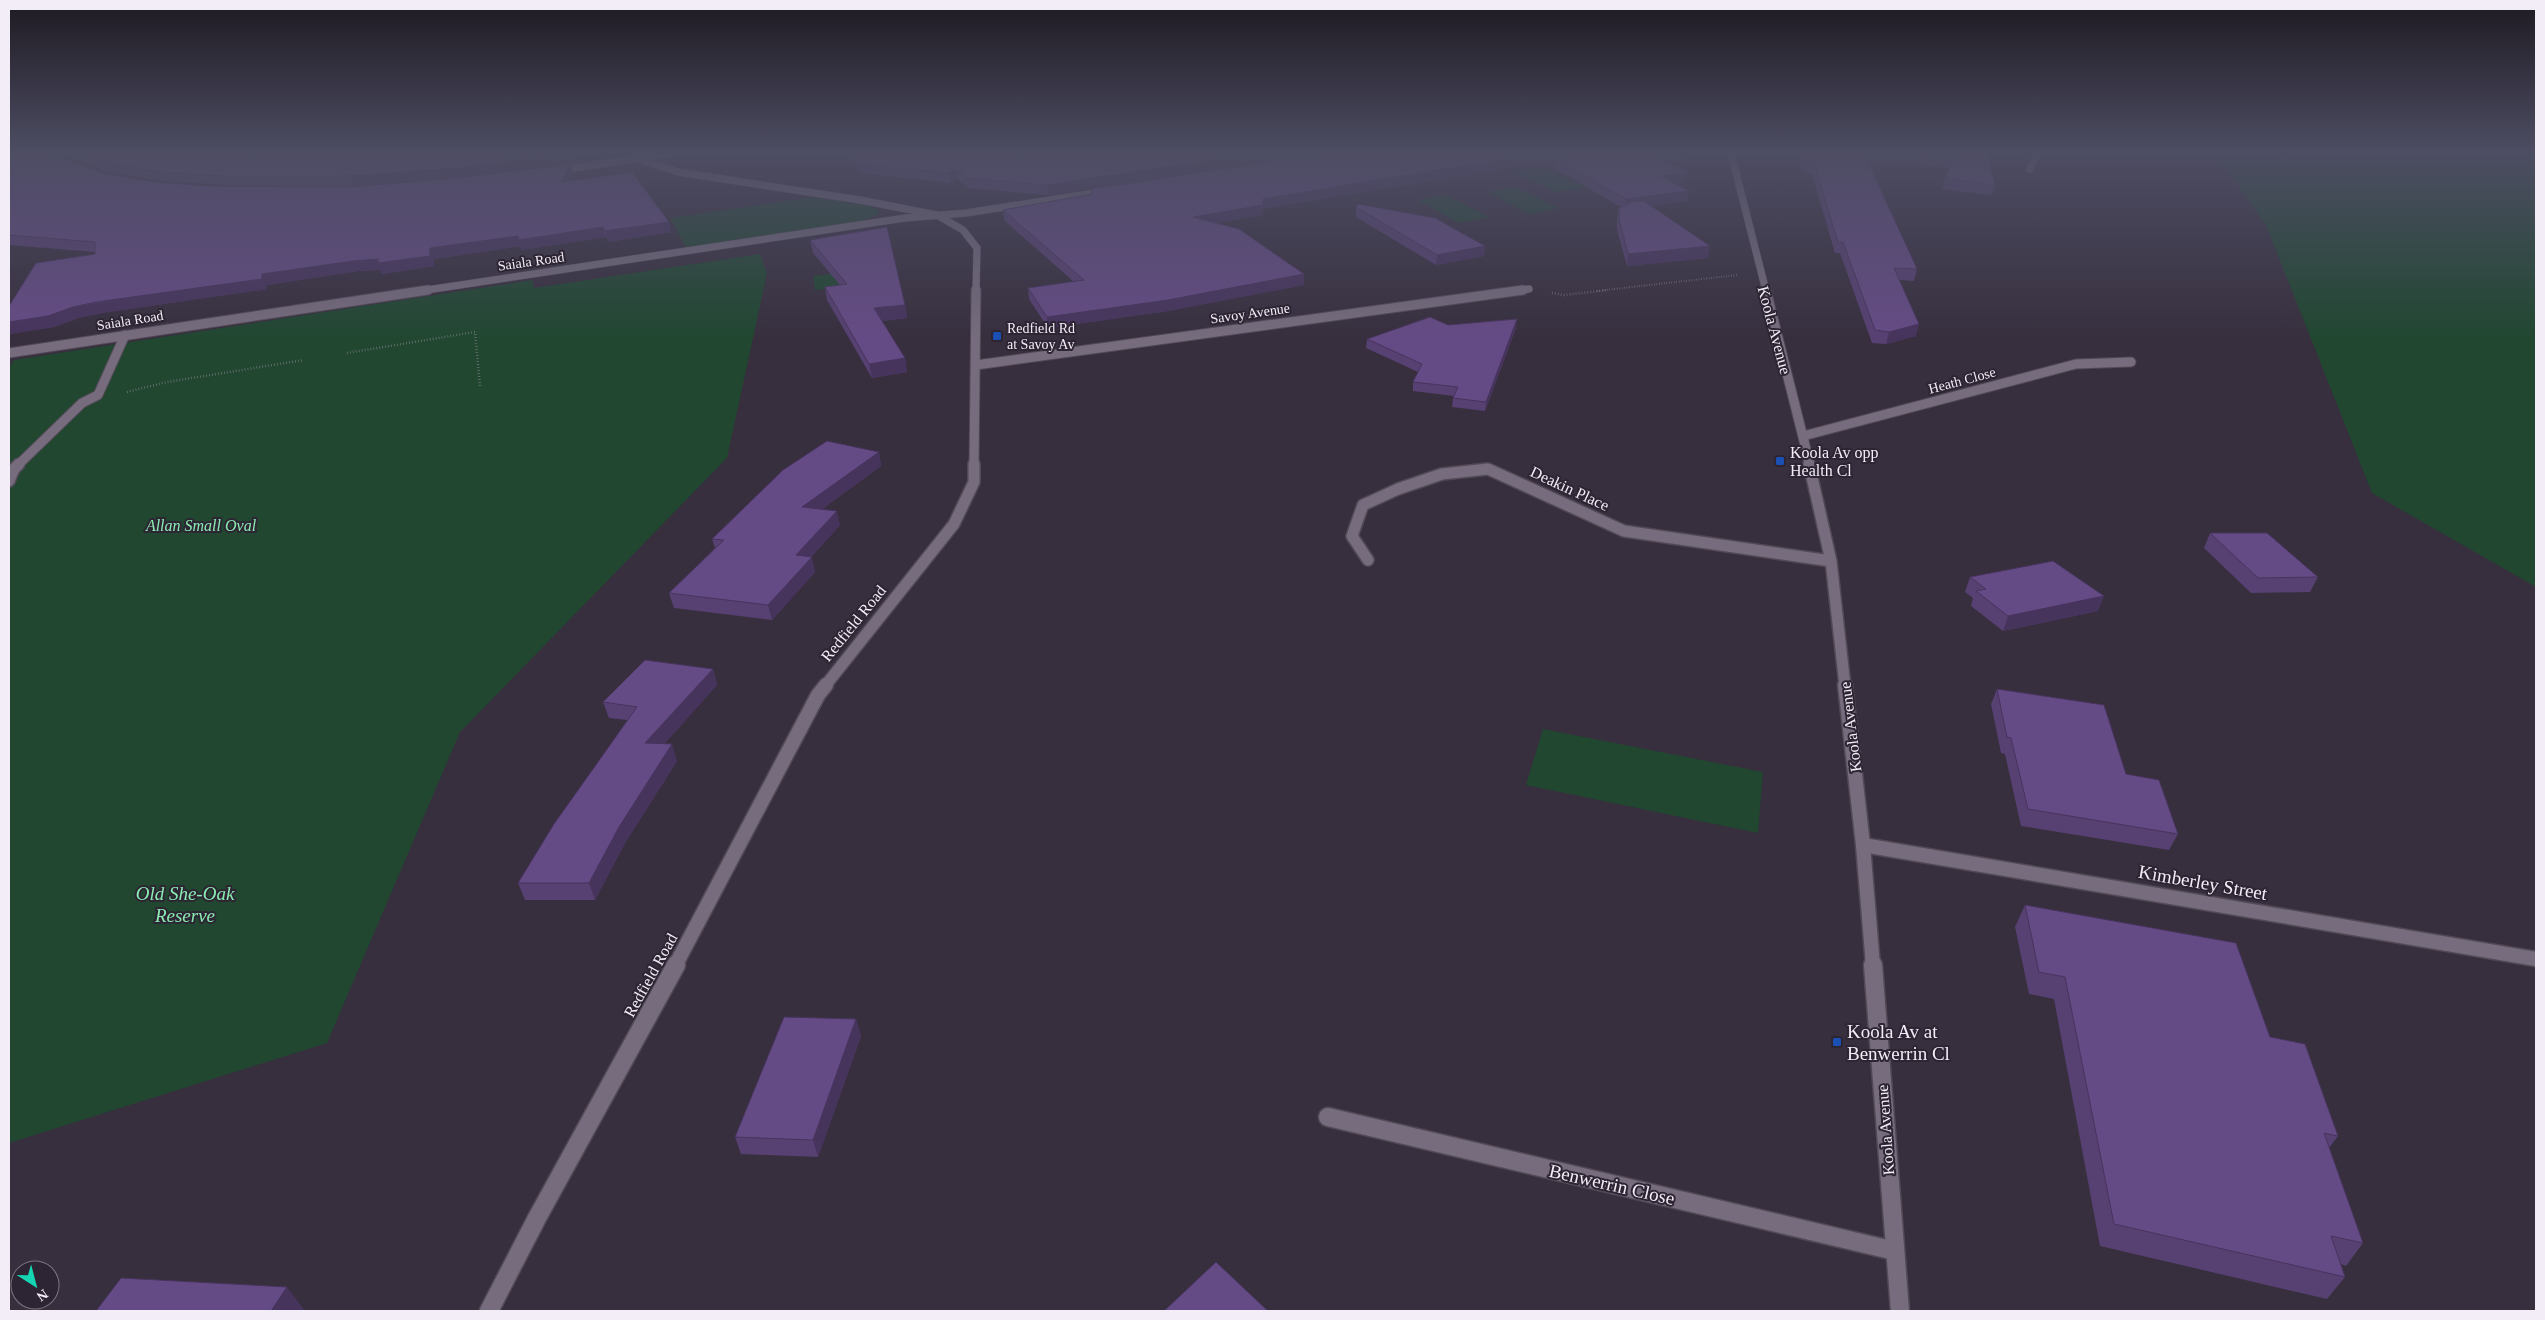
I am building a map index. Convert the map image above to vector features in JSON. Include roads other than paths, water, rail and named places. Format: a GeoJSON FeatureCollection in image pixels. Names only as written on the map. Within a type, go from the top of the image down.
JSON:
{"type":"FeatureCollection","features":[{"type":"Feature","properties":{"kind":"street","name":"Redfield Road"},"geometry":{"type":"LineString","coordinates":[[489,1311],[537,1218],[698,924],[818,695],[954,524],[974,482],[977,248],[955,223],[937,215]]}},
{"type":"Feature","properties":{"kind":"street","name":"Saiala Road"},"geometry":{"type":"LineString","coordinates":[[9,353],[943,215]]}},
{"type":"Feature","properties":{"kind":"street","name":"Koola Avenue"},"geometry":{"type":"LineString","coordinates":[[1746,215],[1802,436],[1831,561],[1863,845],[1900,1311]]}},
{"type":"Feature","properties":{"kind":"street","name":"Savoy Avenue"},"geometry":{"type":"LineString","coordinates":[[976,365],[1529,289]]}},
{"type":"Feature","properties":{"kind":"street"},"geometry":{"type":"LineString","coordinates":[[9,481],[14,470],[82,403],[98,395],[125,335]]}},
{"type":"Feature","properties":{"kind":"street","name":"Heath Close"},"geometry":{"type":"LineString","coordinates":[[1802,436],[2076,364],[2131,362]]}},
{"type":"Feature","properties":{"kind":"street","name":"Deakin Place"},"geometry":{"type":"LineString","coordinates":[[1368,560],[1352,536],[1363,505],[1398,489],[1442,474],[1488,468],[1624,531],[1831,561]]}},
{"type":"Feature","properties":{"kind":"street","name":"Kimberley Street"},"geometry":{"type":"LineString","coordinates":[[1863,845],[2536,959]]}},
{"type":"Feature","properties":{"kind":"street","name":"Benwerrin Close"},"geometry":{"type":"LineString","coordinates":[[1328,1118],[1894,1251]]}},
{"type":"Feature","properties":{"kind":"place","name":"Redfield Rd at Savoy Av"},"geometry":{"type":"Point","coordinates":[997,336]}},
{"type":"Feature","properties":{"kind":"place","name":"Koola Av opp Health Cl"},"geometry":{"type":"Point","coordinates":[1780,461]}},
{"type":"Feature","properties":{"kind":"place","name":"Koola Av at Benwerrin Cl"},"geometry":{"type":"Point","coordinates":[1837,1042]}},
{"type":"Feature","properties":{"kind":"park label","name":"Allan Small Oval"},"geometry":{"type":"Point","coordinates":[201,525]}},
{"type":"Feature","properties":{"kind":"park label","name":"Old She-Oak Reserve"},"geometry":{"type":"Point","coordinates":[185,904]}}]}
